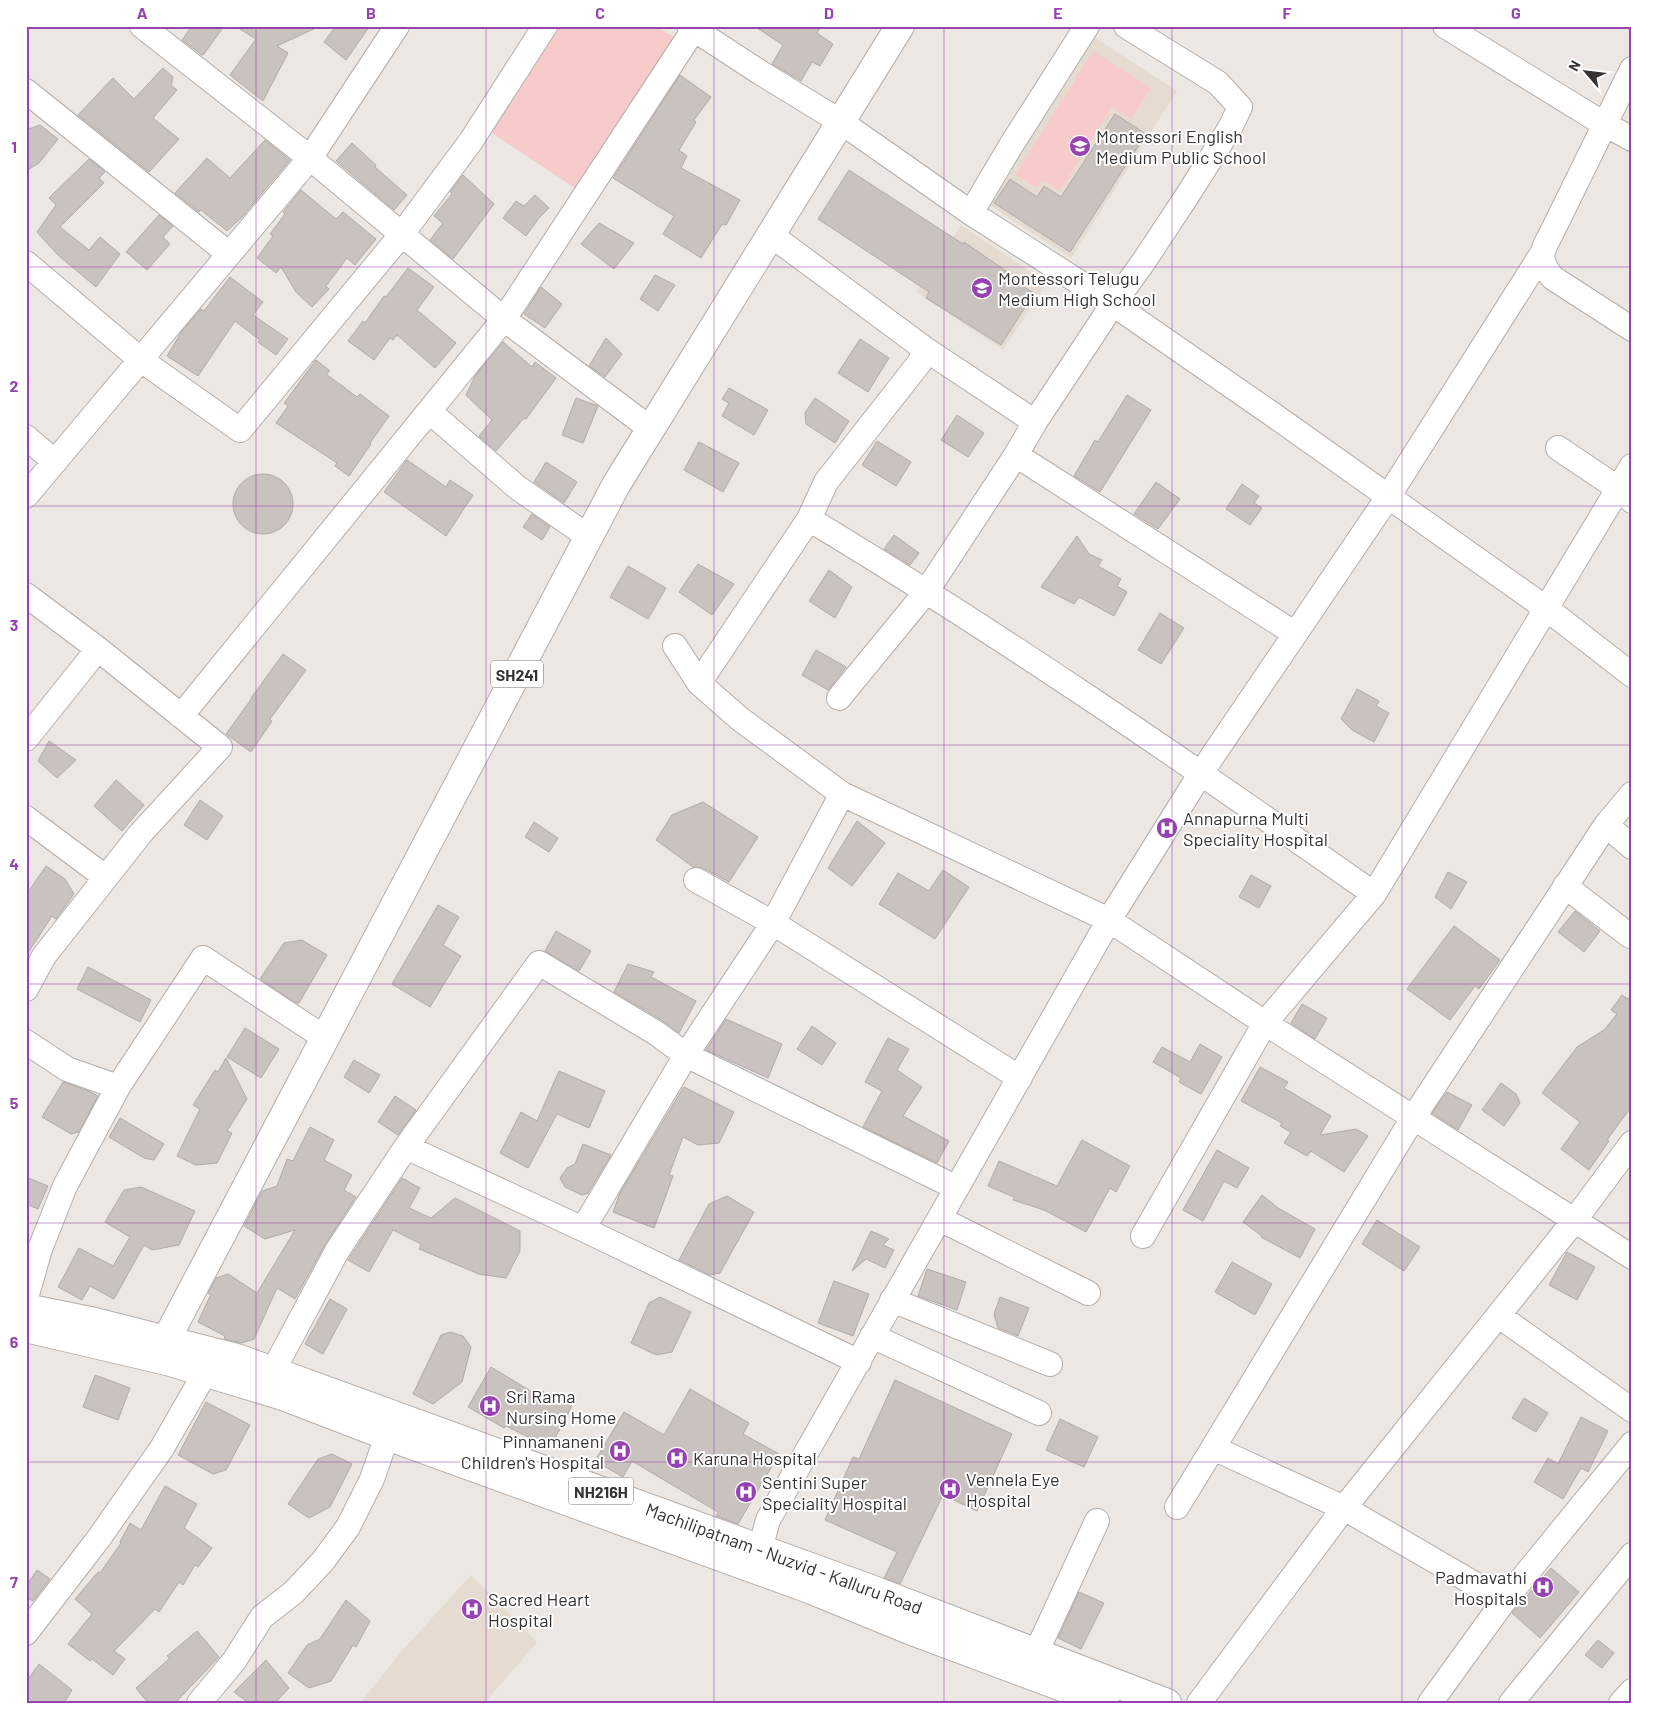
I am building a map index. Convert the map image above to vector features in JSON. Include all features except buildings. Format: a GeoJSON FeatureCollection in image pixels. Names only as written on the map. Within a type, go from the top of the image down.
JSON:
{"type":"FeatureCollection","features":[{"type":"Feature","properties":{"kind":"main road","name":"SH241"},"geometry":{"type":"LineString","coordinates":[[166,1340],[616,485],[900,26]]}},
{"type":"Feature","properties":{"kind":"main road","name":"Machilipatnam - Nuzvid - Kalluru Road"},"geometry":{"type":"LineString","coordinates":[[26,1308],[95,1322],[237,1358],[755,1558],[837,1600],[917,1633],[1096,1701]]}},
{"type":"Feature","properties":{"kind":"main road","name":"Machilipatnam - Nuzvid - Kalluru Road"},"geometry":{"type":"LineString","coordinates":[[26,1328],[131,1352],[283,1396],[388,1436],[755,1558],[868,1588],[1167,1703]]}},
{"type":"Feature","properties":{"kind":"street"},"geometry":{"type":"LineString","coordinates":[[142,26],[310,158],[504,319],[651,429]]}},
{"type":"Feature","properties":{"kind":"street"},"geometry":{"type":"LineString","coordinates":[[26,496],[310,158],[397,26]]}},
{"type":"Feature","properties":{"kind":"street"},"geometry":{"type":"LineString","coordinates":[[26,263],[141,360],[240,430],[402,234],[471,141],[545,26]]}},
{"type":"Feature","properties":{"kind":"street"},"geometry":{"type":"LineString","coordinates":[[971,213],[1010,147],[1087,26]]}},
{"type":"Feature","properties":{"kind":"street"},"geometry":{"type":"LineString","coordinates":[[839,698],[926,592],[1112,304],[1142,264],[1187,196],[1230,128],[1240,107],[1218,83],[1126,26]]}},
{"type":"Feature","properties":{"kind":"street"},"geometry":{"type":"LineString","coordinates":[[1445,26],[1604,124],[1632,139]]}},
{"type":"Feature","properties":{"kind":"street"},"geometry":{"type":"LineString","coordinates":[[181,716],[504,319],[693,27],[761,73],[841,122],[971,213],[1112,304],[1547,609],[1632,674]]}},
{"type":"Feature","properties":{"kind":"street"},"geometry":{"type":"LineString","coordinates":[[755,1558],[768,1520],[1109,920],[1294,633],[1388,496],[1543,252],[1632,69]]}},
{"type":"Feature","properties":{"kind":"street"},"geometry":{"type":"LineString","coordinates":[[26,91],[229,254]]}},
{"type":"Feature","properties":{"kind":"street"},"geometry":{"type":"LineString","coordinates":[[772,235],[925,349],[1035,422]]}},
{"type":"Feature","properties":{"kind":"street"},"geometry":{"type":"LineString","coordinates":[[1543,252],[1542,259],[1547,271],[1553,278],[1632,329]]}},
{"type":"Feature","properties":{"kind":"street"},"geometry":{"type":"LineString","coordinates":[[699,683],[809,519],[826,482],[920,362],[925,349]]}},
{"type":"Feature","properties":{"kind":"street"},"geometry":{"type":"LineString","coordinates":[[430,412],[518,488],[589,537]]}},
{"type":"Feature","properties":{"kind":"street"},"geometry":{"type":"LineString","coordinates":[[26,437],[55,462]]}},
{"type":"Feature","properties":{"kind":"street"},"geometry":{"type":"LineString","coordinates":[[1558,448],[1625,495]]}},
{"type":"Feature","properties":{"kind":"street"},"geometry":{"type":"LineString","coordinates":[[1016,455],[1294,633]]}},
{"type":"Feature","properties":{"kind":"street"},"geometry":{"type":"LineString","coordinates":[[1143,1236],[1266,1024],[1374,894],[1547,609],[1625,495],[1632,466]]}},
{"type":"Feature","properties":{"kind":"street"},"geometry":{"type":"LineString","coordinates":[[809,519],[993,634],[1202,773],[1374,894]]}},
{"type":"Feature","properties":{"kind":"street"},"geometry":{"type":"LineString","coordinates":[[26,595],[98,649],[220,747],[141,833],[44,956],[26,989]]}},
{"type":"Feature","properties":{"kind":"street"},"geometry":{"type":"LineString","coordinates":[[675,646],[699,683],[740,719],[842,794],[1109,920],[1266,1024],[1632,1258]]}},
{"type":"Feature","properties":{"kind":"street"},"geometry":{"type":"LineString","coordinates":[[26,739],[98,649]]}},
{"type":"Feature","properties":{"kind":"street"},"geometry":{"type":"LineString","coordinates":[[583,1229],[686,1055],[773,923],[842,794]]}},
{"type":"Feature","properties":{"kind":"street"},"geometry":{"type":"LineString","coordinates":[[1177,1507],[1413,1118],[1606,825],[1632,794]]}},
{"type":"Feature","properties":{"kind":"street"},"geometry":{"type":"LineString","coordinates":[[26,818],[106,878]]}},
{"type":"Feature","properties":{"kind":"street"},"geometry":{"type":"LineString","coordinates":[[1606,825],[1632,847]]}},
{"type":"Feature","properties":{"kind":"street"},"geometry":{"type":"LineString","coordinates":[[696,880],[773,923],[1020,1078]]}},
{"type":"Feature","properties":{"kind":"street"},"geometry":{"type":"LineString","coordinates":[[1565,886],[1630,936]]}},
{"type":"Feature","properties":{"kind":"street"},"geometry":{"type":"LineString","coordinates":[[26,1298],[40,1249],[65,1186],[118,1087],[203,958],[325,1038]]}},
{"type":"Feature","properties":{"kind":"street"},"geometry":{"type":"LineString","coordinates":[[272,1371],[338,1251],[406,1147],[539,963],[656,1033],[686,1055],[957,1188]]}},
{"type":"Feature","properties":{"kind":"street"},"geometry":{"type":"LineString","coordinates":[[26,1042],[67,1069],[118,1087]]}},
{"type":"Feature","properties":{"kind":"street"},"geometry":{"type":"LineString","coordinates":[[1199,1703],[1344,1508],[1574,1221],[1632,1143]]}},
{"type":"Feature","properties":{"kind":"street"},"geometry":{"type":"LineString","coordinates":[[406,1147],[583,1229],[859,1362]]}},
{"type":"Feature","properties":{"kind":"street"},"geometry":{"type":"LineString","coordinates":[[940,1218],[1088,1293]]}},
{"type":"Feature","properties":{"kind":"street"},"geometry":{"type":"LineString","coordinates":[[892,1300],[1050,1364]]}},
{"type":"Feature","properties":{"kind":"street"},"geometry":{"type":"LineString","coordinates":[[1499,1316],[1632,1410]]}},
{"type":"Feature","properties":{"kind":"street"},"geometry":{"type":"LineString","coordinates":[[872,1336],[1039,1413]]}},
{"type":"Feature","properties":{"kind":"street"},"geometry":{"type":"LineString","coordinates":[[26,1634],[99,1538],[162,1448],[205,1373]]}},
{"type":"Feature","properties":{"kind":"street"},"geometry":{"type":"LineString","coordinates":[[199,1703],[234,1661],[262,1617],[294,1592],[323,1561],[348,1527],[372,1479],[388,1436]]}},
{"type":"Feature","properties":{"kind":"street"},"geometry":{"type":"LineString","coordinates":[[1430,1703],[1504,1601],[1632,1444]]}},
{"type":"Feature","properties":{"kind":"street"},"geometry":{"type":"LineString","coordinates":[[1214,1448],[1344,1508],[1504,1601]]}},
{"type":"Feature","properties":{"kind":"street"},"geometry":{"type":"LineString","coordinates":[[1036,1653],[1097,1521]]}},
{"type":"Feature","properties":{"kind":"street"},"geometry":{"type":"LineString","coordinates":[[1511,1703],[1632,1555]]}},
{"type":"Feature","properties":{"kind":"street"},"geometry":{"type":"LineString","coordinates":[[1621,1703],[1632,1691]]}},
{"type":"Feature","properties":{"kind":"shaded area"},"geometry":{"type":"Polygon","coordinates":[[[554,26],[657,26],[678,40],[578,190],[486,129],[554,26]]]}},
{"type":"Feature","properties":{"kind":"shaded area","name":"Montessori English Medium Public School"},"geometry":{"type":"Polygon","coordinates":[[[1089,34],[1177,91],[1071,258],[983,201],[1089,34]]]}},
{"type":"Feature","properties":{"kind":"shaded area"},"geometry":{"type":"Polygon","coordinates":[[[1093,51],[1151,88],[1131,119],[1112,107],[1060,191],[1042,180],[1037,188],[1015,175],[1093,51]]]}},
{"type":"Feature","properties":{"kind":"shaded area","name":"Montessori Telugu Medium High School"},"geometry":{"type":"Polygon","coordinates":[[[961,225],[1047,283],[1003,350],[916,292],[961,225]]]}},
{"type":"Feature","properties":{"kind":"shaded area","name":"Sacred Heart Hospital"},"geometry":{"type":"Polygon","coordinates":[[[471,1575],[537,1642],[536,1644],[484,1703],[360,1703],[401,1652],[471,1575]]]}},
{"type":"Feature","properties":{"kind":"place","name":"Montessori English Medium Public School"},"geometry":{"type":"Point","coordinates":[1080,146]}},
{"type":"Feature","properties":{"kind":"place","name":"Montessori Telugu Medium High School"},"geometry":{"type":"Point","coordinates":[982,288]}},
{"type":"Feature","properties":{"kind":"place","name":"Annapurna Multi Speciality Hospital"},"geometry":{"type":"Point","coordinates":[1167,828]}},
{"type":"Feature","properties":{"kind":"place","name":"Sri Rama Nursing Home"},"geometry":{"type":"Point","coordinates":[490,1406]}},
{"type":"Feature","properties":{"kind":"place","name":"Pinnamaneni Children's Hospital"},"geometry":{"type":"Point","coordinates":[620,1451]}},
{"type":"Feature","properties":{"kind":"place","name":"Karuna Hospital"},"geometry":{"type":"Point","coordinates":[677,1458]}},
{"type":"Feature","properties":{"kind":"place","name":"Vennela Eye Hospital"},"geometry":{"type":"Point","coordinates":[950,1489]}},
{"type":"Feature","properties":{"kind":"place","name":"Sentini Super Speciality Hospital"},"geometry":{"type":"Point","coordinates":[746,1492]}},
{"type":"Feature","properties":{"kind":"place","name":"Padmavathi Hospitals"},"geometry":{"type":"Point","coordinates":[1543,1587]}},
{"type":"Feature","properties":{"kind":"place","name":"Sacred Heart Hospital"},"geometry":{"type":"Point","coordinates":[472,1609]}}]}
